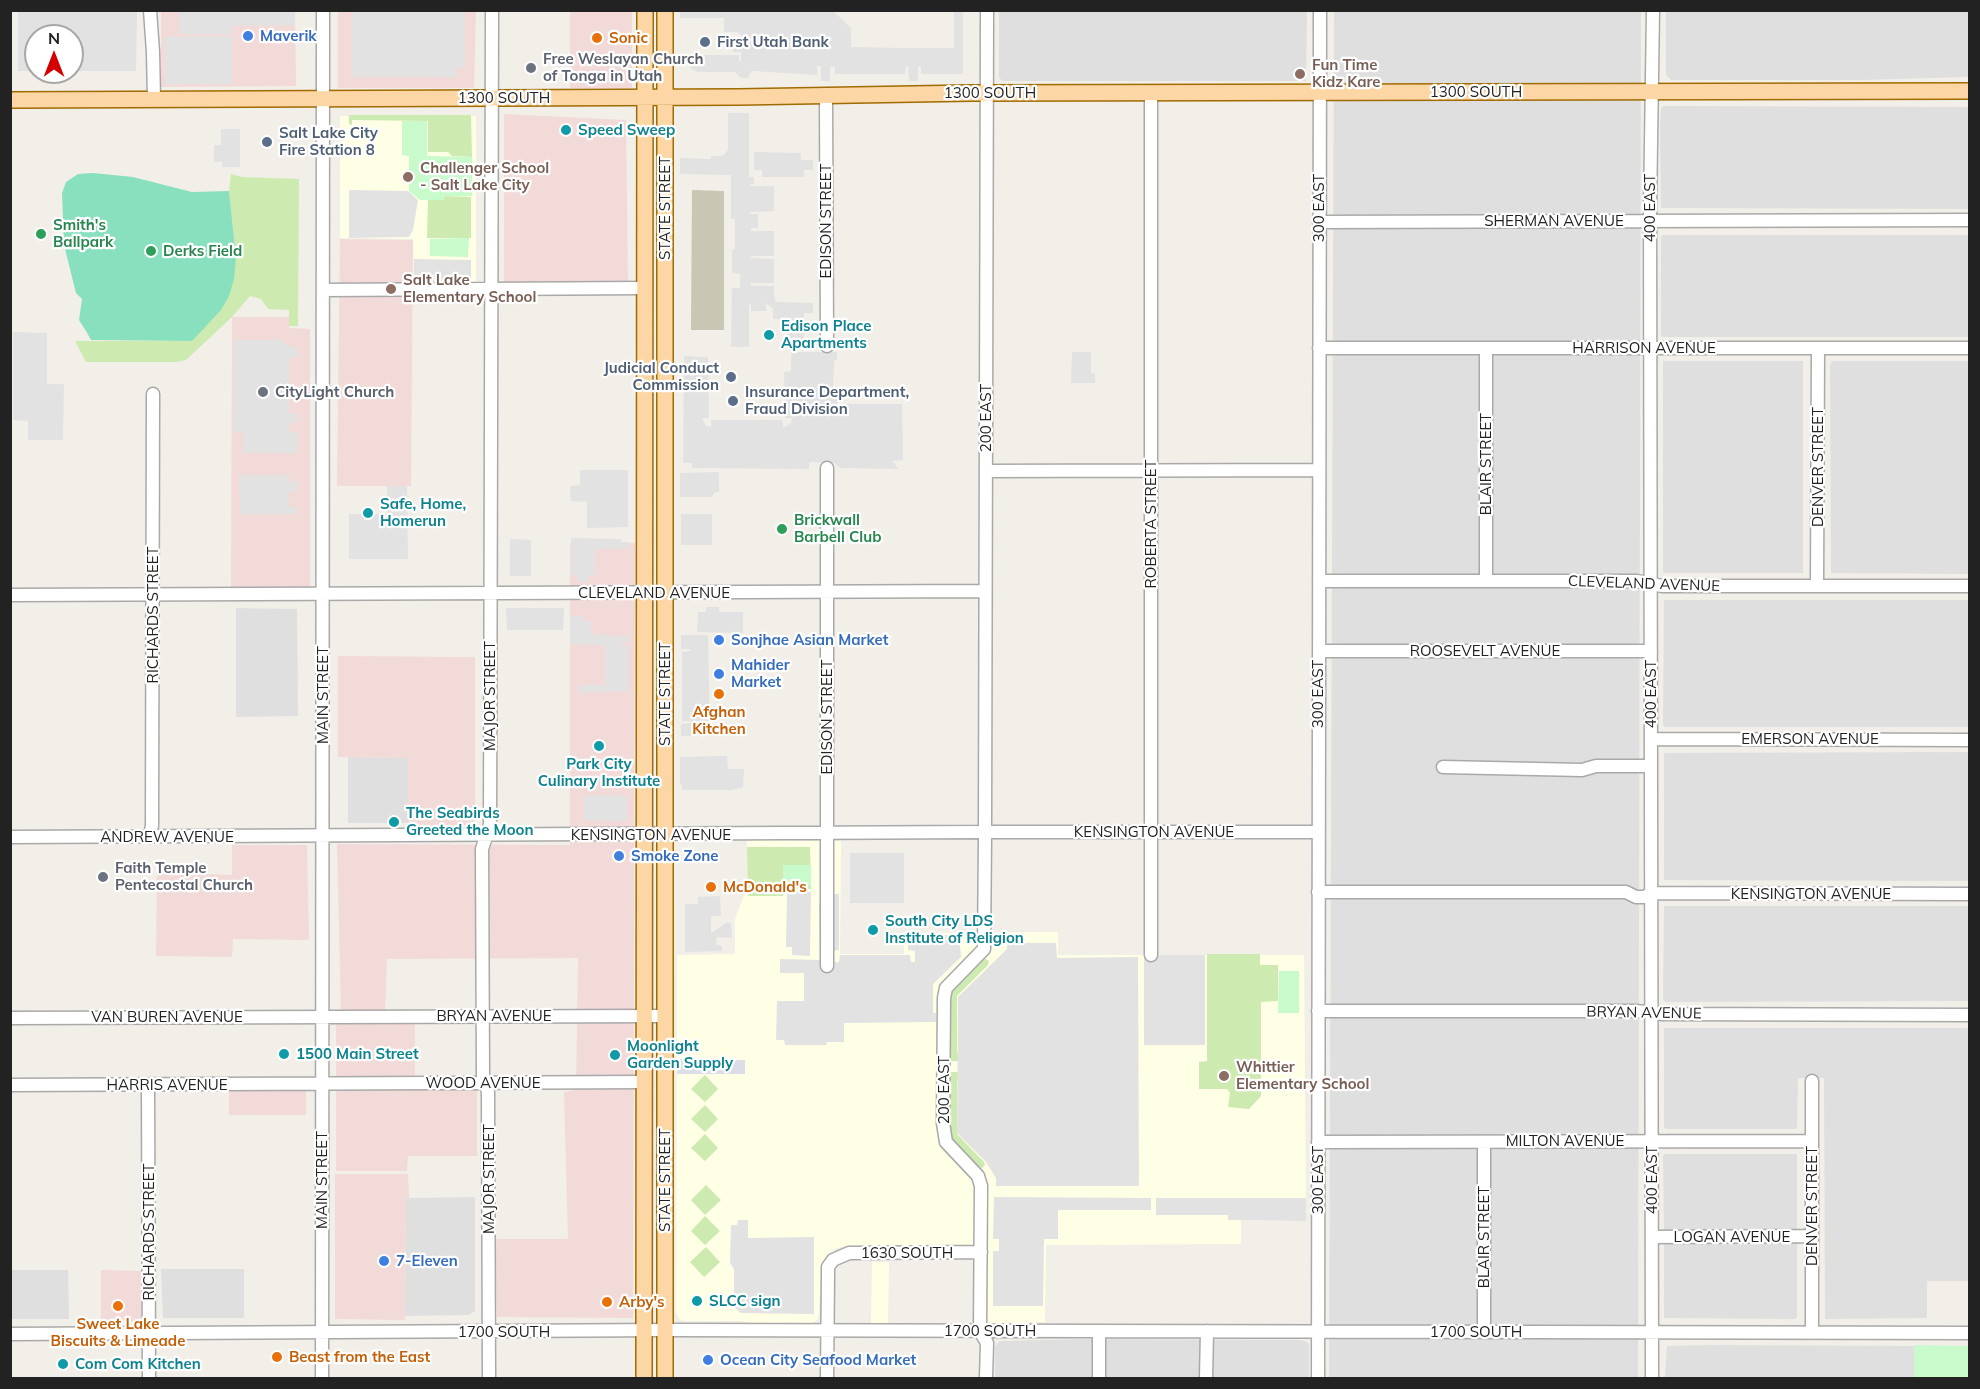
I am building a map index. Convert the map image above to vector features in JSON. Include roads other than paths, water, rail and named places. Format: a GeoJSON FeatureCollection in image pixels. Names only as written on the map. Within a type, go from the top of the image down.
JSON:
{"type":"FeatureCollection","features":[{"type":"Feature","properties":{"kind":"main road","name":"STATE STREET"},"geometry":{"type":"LineString","coordinates":[[644,1378],[645,10]]}},
{"type":"Feature","properties":{"kind":"main road","name":"STATE STREET"},"geometry":{"type":"LineString","coordinates":[[665,10],[665,1378]]}},
{"type":"Feature","properties":{"kind":"main road","name":"1300 SOUTH"},"geometry":{"type":"LineString","coordinates":[[10,100],[1151,92],[1970,91]]}},
{"type":"Feature","properties":{"kind":"street"},"geometry":{"type":"LineString","coordinates":[[150,10],[154,99]]}},
{"type":"Feature","properties":{"kind":"street","name":"MAIN STREET"},"geometry":{"type":"LineString","coordinates":[[322,1378],[323,10]]}},
{"type":"Feature","properties":{"kind":"street","name":"MAJOR STREET"},"geometry":{"type":"LineString","coordinates":[[489,1378],[489,1092],[483,1075],[482,849],[490,825],[492,10]]}},
{"type":"Feature","properties":{"kind":"street","name":"200 EAST"},"geometry":{"type":"LineString","coordinates":[[986,1378],[987,1342],[980,1331],[981,1186],[978,1176],[952,1150],[944,1134],[944,998],[946,988],[984,949],[987,10]]}},
{"type":"Feature","properties":{"kind":"street","name":"300 EAST"},"geometry":{"type":"LineString","coordinates":[[1318,1378],[1320,10]]}},
{"type":"Feature","properties":{"kind":"street","name":"400 EAST"},"geometry":{"type":"LineString","coordinates":[[1652,1378],[1650,221],[1653,10]]}},
{"type":"Feature","properties":{"kind":"street","name":"ROBERTA STREET"},"geometry":{"type":"LineString","coordinates":[[1151,92],[1151,955]]}},
{"type":"Feature","properties":{"kind":"street","name":"EDISON STREET"},"geometry":{"type":"LineString","coordinates":[[826,96],[826,346]]}},
{"type":"Feature","properties":{"kind":"street","name":"SHERMAN AVENUE"},"geometry":{"type":"LineString","coordinates":[[1319,222],[1970,220]]}},
{"type":"Feature","properties":{"kind":"street"},"geometry":{"type":"LineString","coordinates":[[324,290],[645,288]]}},
{"type":"Feature","properties":{"kind":"street","name":"HARRISON AVENUE"},"geometry":{"type":"LineString","coordinates":[[1319,348],[1970,348]]}},
{"type":"Feature","properties":{"kind":"street","name":"BLAIR STREET"},"geometry":{"type":"LineString","coordinates":[[1486,348],[1486,581]]}},
{"type":"Feature","properties":{"kind":"street","name":"DENVER STREET"},"geometry":{"type":"LineString","coordinates":[[1817,586],[1818,348]]}},
{"type":"Feature","properties":{"kind":"street","name":"RICHARDS STREET"},"geometry":{"type":"LineString","coordinates":[[150,837],[152,825],[153,394]]}},
{"type":"Feature","properties":{"kind":"street","name":"EDISON STREET"},"geometry":{"type":"LineString","coordinates":[[827,468],[827,966]]}},
{"type":"Feature","properties":{"kind":"street"},"geometry":{"type":"LineString","coordinates":[[986,471],[1319,470]]}},
{"type":"Feature","properties":{"kind":"street","name":"CLEVELAND AVENUE"},"geometry":{"type":"LineString","coordinates":[[1319,581],[1637,580],[1662,586],[1970,586]]}},
{"type":"Feature","properties":{"kind":"street","name":"CLEVELAND AVENUE"},"geometry":{"type":"LineString","coordinates":[[10,595],[986,591]]}},
{"type":"Feature","properties":{"kind":"street","name":"ROOSEVELT AVENUE"},"geometry":{"type":"LineString","coordinates":[[1318,651],[1651,651]]}},
{"type":"Feature","properties":{"kind":"street","name":"EMERSON AVENUE"},"geometry":{"type":"LineString","coordinates":[[1651,739],[1970,740]]}},
{"type":"Feature","properties":{"kind":"street"},"geometry":{"type":"LineString","coordinates":[[1443,767],[1582,770],[1596,766],[1651,766]]}},
{"type":"Feature","properties":{"kind":"street","name":"KENSINGTON AVENUE"},"geometry":{"type":"LineString","coordinates":[[323,836],[1318,832]]}},
{"type":"Feature","properties":{"kind":"street","name":"ANDREW AVENUE"},"geometry":{"type":"LineString","coordinates":[[10,837],[323,836]]}},
{"type":"Feature","properties":{"kind":"street","name":"KENSINGTON AVENUE"},"geometry":{"type":"LineString","coordinates":[[1318,892],[1626,892],[1636,897],[1644,897],[1652,893],[1970,894]]}},
{"type":"Feature","properties":{"kind":"street","name":"BRYAN AVENUE"},"geometry":{"type":"LineString","coordinates":[[1318,1011],[1636,1011],[1663,1014],[1970,1015]]}},
{"type":"Feature","properties":{"kind":"street","name":"BRYAN AVENUE"},"geometry":{"type":"LineString","coordinates":[[323,1017],[665,1016]]}},
{"type":"Feature","properties":{"kind":"street","name":"VAN BUREN AVENUE"},"geometry":{"type":"LineString","coordinates":[[10,1018],[323,1017]]}},
{"type":"Feature","properties":{"kind":"street","name":"DENVER STREET"},"geometry":{"type":"LineString","coordinates":[[1812,1081],[1812,1331]]}},
{"type":"Feature","properties":{"kind":"street","name":"WOOD AVENUE"},"geometry":{"type":"LineString","coordinates":[[322,1084],[644,1082]]}},
{"type":"Feature","properties":{"kind":"street","name":"HARRIS AVENUE"},"geometry":{"type":"LineString","coordinates":[[10,1085],[322,1084]]}},
{"type":"Feature","properties":{"kind":"street","name":"RICHARDS STREET"},"geometry":{"type":"LineString","coordinates":[[148,1085],[149,1378]]}},
{"type":"Feature","properties":{"kind":"street","name":"MILTON AVENUE"},"geometry":{"type":"LineString","coordinates":[[1318,1142],[1812,1141]]}},
{"type":"Feature","properties":{"kind":"street","name":"BLAIR STREET"},"geometry":{"type":"LineString","coordinates":[[1484,1142],[1484,1332]]}},
{"type":"Feature","properties":{"kind":"street","name":"LOGAN AVENUE"},"geometry":{"type":"LineString","coordinates":[[1652,1237],[1812,1236]]}},
{"type":"Feature","properties":{"kind":"street","name":"1630 SOUTH"},"geometry":{"type":"LineString","coordinates":[[828,1331],[828,1267],[835,1258],[849,1253],[981,1252]]}},
{"type":"Feature","properties":{"kind":"street","name":"1700 SOUTH"},"geometry":{"type":"LineString","coordinates":[[10,1334],[665,1330],[1970,1333]]}},
{"type":"Feature","properties":{"kind":"street"},"geometry":{"type":"LineString","coordinates":[[827,1378],[828,1331]]}},
{"type":"Feature","properties":{"kind":"street"},"geometry":{"type":"LineString","coordinates":[[1099,1331],[1099,1378]]}},
{"type":"Feature","properties":{"kind":"street"},"geometry":{"type":"LineString","coordinates":[[1206,1378],[1207,1331]]}},
{"type":"Feature","properties":{"kind":"place","name":"Maverik"},"geometry":{"type":"Point","coordinates":[248,36]}},
{"type":"Feature","properties":{"kind":"place","name":"Sonic"},"geometry":{"type":"Point","coordinates":[597,38]}},
{"type":"Feature","properties":{"kind":"place","name":"First Utah Bank"},"geometry":{"type":"Point","coordinates":[705,42]}},
{"type":"Feature","properties":{"kind":"place","name":"Free Weslayan Church of Tonga in Utah"},"geometry":{"type":"Point","coordinates":[531,68]}},
{"type":"Feature","properties":{"kind":"place","name":"Fun Time Kidz Kare"},"geometry":{"type":"Point","coordinates":[1300,74]}},
{"type":"Feature","properties":{"kind":"place","name":"Speed Sweep"},"geometry":{"type":"Point","coordinates":[566,130]}},
{"type":"Feature","properties":{"kind":"place","name":"Salt Lake City Fire Station 8"},"geometry":{"type":"Point","coordinates":[267,142]}},
{"type":"Feature","properties":{"kind":"place","name":"Challenger School - Salt Lake City"},"geometry":{"type":"Point","coordinates":[408,177]}},
{"type":"Feature","properties":{"kind":"place","name":"Smith's Ballpark"},"geometry":{"type":"Point","coordinates":[41,234]}},
{"type":"Feature","properties":{"kind":"place","name":"Derks Field"},"geometry":{"type":"Point","coordinates":[151,251]}},
{"type":"Feature","properties":{"kind":"place","name":"Salt Lake Elementary School"},"geometry":{"type":"Point","coordinates":[391,289]}},
{"type":"Feature","properties":{"kind":"place","name":"Edison Place Apartments"},"geometry":{"type":"Point","coordinates":[769,335]}},
{"type":"Feature","properties":{"kind":"place","name":"Judicial Conduct Commission"},"geometry":{"type":"Point","coordinates":[731,377]}},
{"type":"Feature","properties":{"kind":"place","name":"CityLight Church"},"geometry":{"type":"Point","coordinates":[263,392]}},
{"type":"Feature","properties":{"kind":"place","name":"Insurance Department, Fraud Division"},"geometry":{"type":"Point","coordinates":[733,401]}},
{"type":"Feature","properties":{"kind":"place","name":"Safe, Home, Homerun"},"geometry":{"type":"Point","coordinates":[368,513]}},
{"type":"Feature","properties":{"kind":"place","name":"Brickwall Barbell Club"},"geometry":{"type":"Point","coordinates":[782,529]}},
{"type":"Feature","properties":{"kind":"place","name":"Sonjhae Asian Market"},"geometry":{"type":"Point","coordinates":[719,640]}},
{"type":"Feature","properties":{"kind":"place","name":"Mahider Market"},"geometry":{"type":"Point","coordinates":[719,674]}},
{"type":"Feature","properties":{"kind":"place","name":"Afghan Kitchen"},"geometry":{"type":"Point","coordinates":[719,694]}},
{"type":"Feature","properties":{"kind":"place","name":"Park City Culinary Institute"},"geometry":{"type":"Point","coordinates":[599,746]}},
{"type":"Feature","properties":{"kind":"place","name":"The Seabirds Greeted the Moon"},"geometry":{"type":"Point","coordinates":[394,822]}},
{"type":"Feature","properties":{"kind":"place","name":"Smoke Zone"},"geometry":{"type":"Point","coordinates":[619,856]}},
{"type":"Feature","properties":{"kind":"place","name":"Faith Temple Pentecostal Church"},"geometry":{"type":"Point","coordinates":[103,877]}},
{"type":"Feature","properties":{"kind":"place","name":"McDonald's"},"geometry":{"type":"Point","coordinates":[711,887]}},
{"type":"Feature","properties":{"kind":"place","name":"South City LDS Institute of Religion"},"geometry":{"type":"Point","coordinates":[873,930]}},
{"type":"Feature","properties":{"kind":"place","name":"1500 Main Street"},"geometry":{"type":"Point","coordinates":[284,1054]}},
{"type":"Feature","properties":{"kind":"place","name":"Moonlight Garden Supply"},"geometry":{"type":"Point","coordinates":[615,1055]}},
{"type":"Feature","properties":{"kind":"place","name":"Whittier Elementary School"},"geometry":{"type":"Point","coordinates":[1224,1076]}},
{"type":"Feature","properties":{"kind":"place","name":"7-Eleven"},"geometry":{"type":"Point","coordinates":[384,1261]}},
{"type":"Feature","properties":{"kind":"place","name":"SLCC sign"},"geometry":{"type":"Point","coordinates":[697,1301]}},
{"type":"Feature","properties":{"kind":"place","name":"Arby's"},"geometry":{"type":"Point","coordinates":[607,1302]}},
{"type":"Feature","properties":{"kind":"place","name":"Sweet Lake Biscuits & Limeade"},"geometry":{"type":"Point","coordinates":[118,1306]}},
{"type":"Feature","properties":{"kind":"place","name":"Beast from the East"},"geometry":{"type":"Point","coordinates":[277,1357]}},
{"type":"Feature","properties":{"kind":"place","name":"Ocean City Seafood Market"},"geometry":{"type":"Point","coordinates":[708,1360]}},
{"type":"Feature","properties":{"kind":"place","name":"Com Com Kitchen"},"geometry":{"type":"Point","coordinates":[63,1364]}}]}
